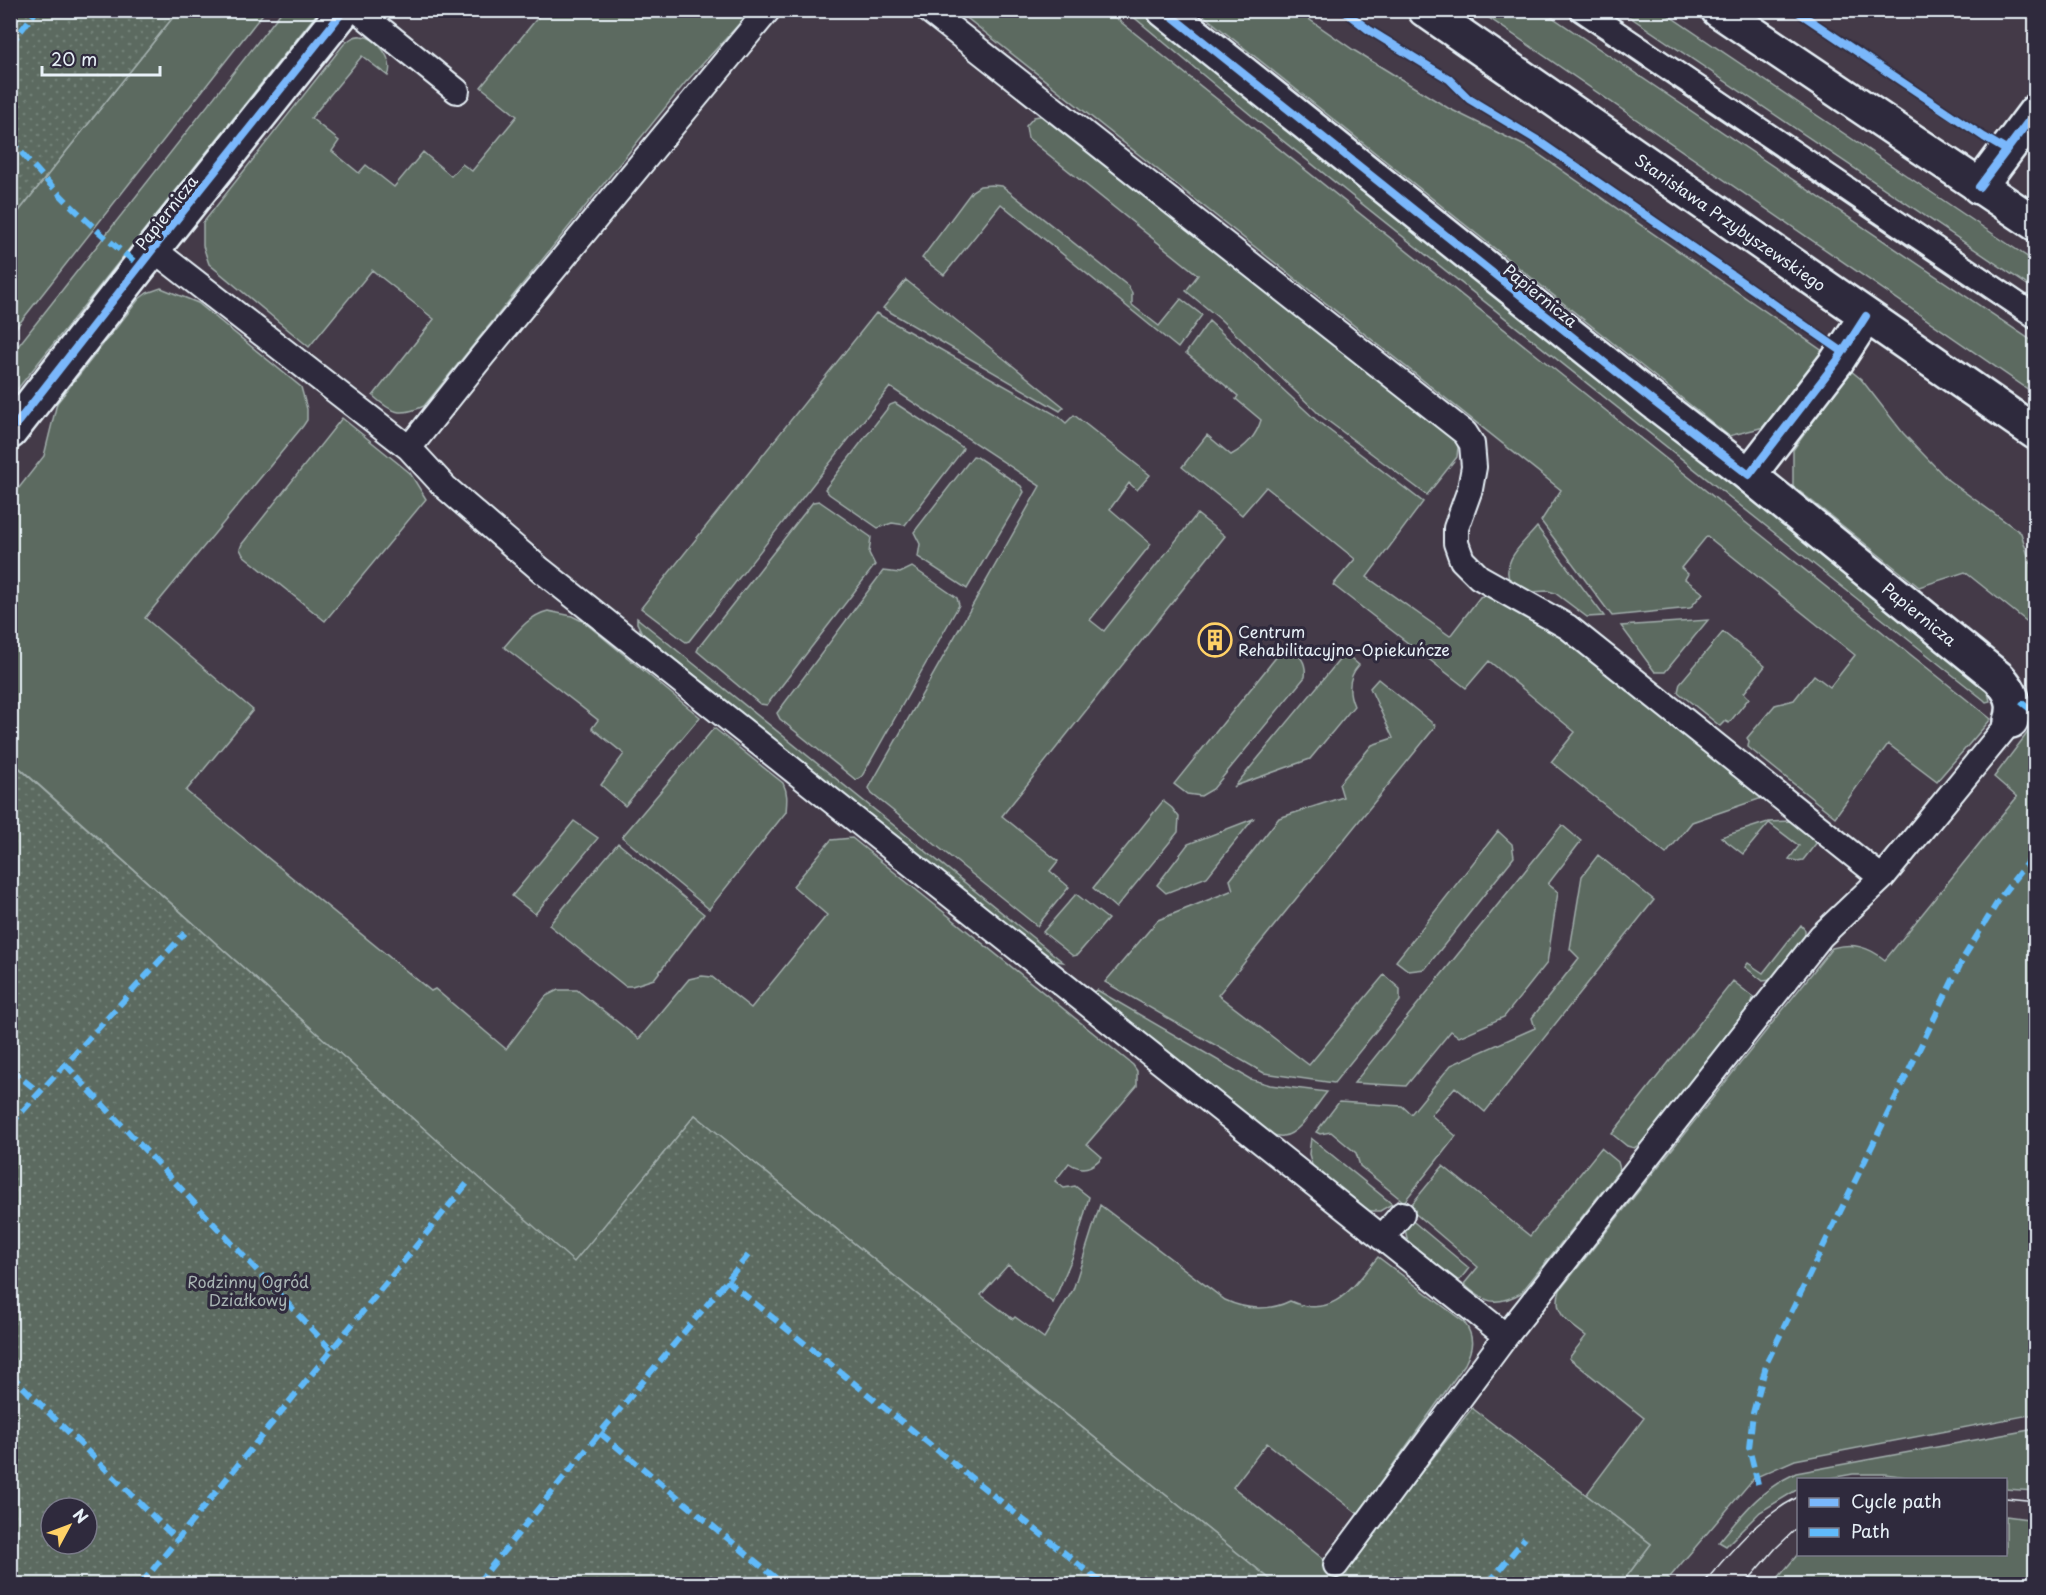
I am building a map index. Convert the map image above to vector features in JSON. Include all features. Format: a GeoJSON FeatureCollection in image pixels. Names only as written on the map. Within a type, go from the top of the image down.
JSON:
{"type":"FeatureCollection","features":[{"type":"Feature","properties":{"kind":"street","name":"Papiernicza"},"geometry":{"type":"LineString","coordinates":[[10,432],[344,10]]}},
{"type":"Feature","properties":{"kind":"street","name":"Papiernicza"},"geometry":{"type":"LineString","coordinates":[[1164,10],[1644,395],[1749,475],[1999,678],[2013,700],[2014,711],[2011,721]]}},
{"type":"Feature","properties":{"kind":"street","name":"Stanisława Przybyszewskiego"},"geometry":{"type":"LineString","coordinates":[[1425,10],[2036,434]]}},
{"type":"Feature","properties":{"kind":"street"},"geometry":{"type":"LineString","coordinates":[[1718,10],[2036,224]]}},
{"type":"Feature","properties":{"kind":"street"},"geometry":{"type":"LineString","coordinates":[[1979,187],[2036,111]]}},
{"type":"Feature","properties":{"kind":"street"},"geometry":{"type":"LineString","coordinates":[[1749,475],[1837,361],[1866,316]]}},
{"type":"Feature","properties":{"kind":"lane"},"geometry":{"type":"LineString","coordinates":[[357,10],[457,91]]}},
{"type":"Feature","properties":{"kind":"lane"},"geometry":{"type":"LineString","coordinates":[[409,448],[490,346],[768,10]]}},
{"type":"Feature","properties":{"kind":"lane"},"geometry":{"type":"LineString","coordinates":[[928,10],[1465,433],[1472,444],[1474,467],[1470,489],[1456,528],[1456,543],[1462,560],[1479,577],[1568,627],[1881,878]]}},
{"type":"Feature","properties":{"kind":"lane"},"geometry":{"type":"LineString","coordinates":[[1582,10],[2036,317]]}},
{"type":"Feature","properties":{"kind":"lane"},"geometry":{"type":"LineString","coordinates":[[153,249],[409,448],[446,487],[542,570],[1506,1336]]}},
{"type":"Feature","properties":{"kind":"lane"},"geometry":{"type":"LineString","coordinates":[[1336,1565],[1506,1336],[1821,936],[1881,878],[2011,721]]}},
{"type":"Feature","properties":{"kind":"lane"},"geometry":{"type":"LineString","coordinates":[[1382,1238],[1402,1214]]}},
{"type":"Feature","properties":{"kind":"green space"},"geometry":{"type":"Polygon","coordinates":[[[10,11],[178,11],[11,221],[10,11]]]}},
{"type":"Feature","properties":{"kind":"green space"},"geometry":{"type":"Polygon","coordinates":[[[178,11],[265,11],[11,334],[11,221],[178,11]]]}},
{"type":"Feature","properties":{"kind":"green space"},"geometry":{"type":"Polygon","coordinates":[[[282,11],[319,11],[11,397],[11,355],[282,11]]]}},
{"type":"Feature","properties":{"kind":"green space"},"geometry":{"type":"Polygon","coordinates":[[[543,11],[751,11],[685,83],[424,406],[402,412],[391,410],[373,396],[434,319],[372,270],[309,347],[209,264],[203,246],[203,223],[344,44],[356,36],[367,37],[379,45],[387,57],[390,70],[388,76],[362,56],[311,118],[339,141],[332,151],[359,173],[366,165],[394,187],[423,152],[451,176],[462,164],[472,171],[517,116],[481,87],[543,11]]]}},
{"type":"Feature","properties":{"kind":"green space"},"geometry":{"type":"Polygon","coordinates":[[[958,11],[1107,11],[1991,719],[1937,781],[1888,744],[1835,817],[1748,747],[1747,738],[1775,705],[1794,700],[1814,675],[1830,687],[1855,655],[1707,536],[1681,568],[1688,574],[1685,579],[1703,593],[1690,608],[1612,616],[1541,521],[1561,490],[958,11]]]}},
{"type":"Feature","properties":{"kind":"green space"},"geometry":{"type":"Polygon","coordinates":[[[1140,11],[1987,688],[1990,701],[1986,702],[1258,121],[1130,14],[1140,11]]]}},
{"type":"Feature","properties":{"kind":"green space"},"geometry":{"type":"Polygon","coordinates":[[[1198,11],[1297,11],[1355,51],[1448,108],[1531,149],[1824,352],[1764,427],[1729,436],[1198,11]]]}},
{"type":"Feature","properties":{"kind":"green space"},"geometry":{"type":"Polygon","coordinates":[[[1479,11],[1543,11],[2035,343],[2035,394],[1479,11]]]}},
{"type":"Feature","properties":{"kind":"green space"},"geometry":{"type":"Polygon","coordinates":[[[1621,11],[1662,11],[2035,262],[2035,290],[1621,11]]]}},
{"type":"Feature","properties":{"kind":"green space"},"geometry":{"type":"Polygon","coordinates":[[[1045,115],[1456,440],[1457,457],[1427,495],[1320,415],[1220,319],[1186,291],[1198,275],[1028,138],[1026,126],[1034,117],[1045,115]]]}},
{"type":"Feature","properties":{"kind":"green space"},"geometry":{"type":"Polygon","coordinates":[[[980,186],[1002,186],[1128,286],[1132,293],[1132,305],[1159,326],[1181,299],[1202,315],[1178,348],[1001,204],[944,275],[922,258],[972,191],[980,186]]]}},
{"type":"Feature","properties":{"kind":"green space"},"geometry":{"type":"Polygon","coordinates":[[[906,280],[1064,407],[1060,411],[883,308],[906,280]]]}},
{"type":"Feature","properties":{"kind":"green space"},"geometry":{"type":"Polygon","coordinates":[[[161,288],[198,303],[301,387],[307,409],[307,420],[303,426],[145,618],[253,710],[186,791],[431,991],[435,989],[506,1049],[546,996],[558,990],[577,990],[639,1039],[689,979],[702,976],[712,977],[751,1008],[827,915],[793,886],[831,840],[852,838],[1133,1065],[1137,1071],[1137,1086],[1087,1144],[1102,1157],[1087,1168],[1069,1163],[1055,1181],[1064,1188],[1075,1186],[1089,1197],[1073,1256],[1053,1303],[1008,1265],[981,1295],[1044,1338],[1073,1290],[1100,1205],[1225,1300],[1233,1303],[1266,1308],[1290,1301],[1305,1306],[1331,1303],[1342,1297],[1378,1257],[1468,1327],[1472,1343],[1465,1364],[1358,1514],[1267,1443],[1233,1487],[1342,1574],[1334,1584],[1276,1584],[695,1115],[574,1263],[11,760],[11,498],[44,456],[57,403],[139,299],[161,288]]]}},
{"type":"Feature","properties":{"kind":"green space"},"geometry":{"type":"Polygon","coordinates":[[[876,313],[1058,416],[1066,423],[1074,415],[1150,475],[1137,490],[1129,483],[1110,509],[1151,544],[1090,620],[1104,631],[1197,514],[1225,536],[1002,816],[1058,861],[1050,871],[1069,887],[1037,926],[872,794],[869,788],[1040,486],[890,387],[689,641],[683,640],[641,608],[876,313]]]}},
{"type":"Feature","properties":{"kind":"green space"},"geometry":{"type":"Polygon","coordinates":[[[1209,321],[1316,420],[1423,502],[1367,577],[1450,636],[1480,597],[1489,594],[1550,626],[1765,797],[1692,822],[1666,854],[1551,762],[1575,732],[1489,661],[1466,688],[1333,585],[1355,559],[1266,487],[1242,515],[1182,467],[1207,435],[1231,455],[1246,445],[1261,420],[1236,399],[1238,396],[1186,353],[1209,321]]]}},
{"type":"Feature","properties":{"kind":"green space"},"geometry":{"type":"Polygon","coordinates":[[[1850,370],[1861,379],[1903,433],[1948,480],[2021,533],[2035,578],[2035,628],[1965,572],[1919,587],[1793,486],[1793,450],[1850,370]]]}},
{"type":"Feature","properties":{"kind":"green space"},"geometry":{"type":"Polygon","coordinates":[[[895,403],[963,448],[905,525],[892,523],[878,528],[825,489],[890,405],[895,403]]]}},
{"type":"Feature","properties":{"kind":"green space"},"geometry":{"type":"Polygon","coordinates":[[[342,418],[410,473],[426,499],[325,621],[243,555],[240,549],[342,418]]]}},
{"type":"Feature","properties":{"kind":"green space"},"geometry":{"type":"Polygon","coordinates":[[[973,456],[1021,486],[1024,492],[967,589],[918,557],[920,544],[914,532],[973,456]]]}},
{"type":"Feature","properties":{"kind":"green space"},"geometry":{"type":"Polygon","coordinates":[[[819,501],[871,537],[869,553],[875,565],[767,705],[760,704],[697,651],[813,502],[819,501]]]}},
{"type":"Feature","properties":{"kind":"green space"},"geometry":{"type":"Polygon","coordinates":[[[1537,527],[1604,616],[1587,617],[1555,593],[1529,592],[1511,584],[1508,576],[1510,561],[1537,527]]]}},
{"type":"Feature","properties":{"kind":"green space"},"geometry":{"type":"Polygon","coordinates":[[[912,567],[957,598],[959,605],[862,776],[856,780],[780,719],[777,713],[883,571],[900,573],[912,567]]]}},
{"type":"Feature","properties":{"kind":"green space"},"geometry":{"type":"Polygon","coordinates":[[[548,611],[572,616],[584,622],[700,717],[625,806],[601,785],[624,754],[592,728],[598,720],[504,647],[529,621],[548,611]]]}},
{"type":"Feature","properties":{"kind":"green space"},"geometry":{"type":"Polygon","coordinates":[[[637,618],[1063,962],[1051,960],[642,633],[637,618]]]}},
{"type":"Feature","properties":{"kind":"green space"},"geometry":{"type":"Polygon","coordinates":[[[1708,620],[1665,672],[1655,672],[1621,626],[1708,620]]]}},
{"type":"Feature","properties":{"kind":"green space"},"geometry":{"type":"Polygon","coordinates":[[[1723,632],[1765,666],[1744,693],[1749,698],[1729,723],[1725,721],[1720,726],[1678,692],[1680,683],[1723,632]]]}},
{"type":"Feature","properties":{"kind":"green space"},"geometry":{"type":"Polygon","coordinates":[[[1286,645],[1301,658],[1305,666],[1305,677],[1213,789],[1201,796],[1187,794],[1174,784],[1286,645]]]}},
{"type":"Feature","properties":{"kind":"green space"},"geometry":{"type":"Polygon","coordinates":[[[1345,653],[1359,665],[1350,684],[1350,695],[1354,706],[1310,759],[1235,786],[1345,653]]]}},
{"type":"Feature","properties":{"kind":"green space"},"geometry":{"type":"Polygon","coordinates":[[[1378,679],[1436,726],[1218,995],[1309,1065],[1384,975],[1400,989],[1400,1001],[1334,1083],[1264,1073],[1105,982],[1158,920],[1233,890],[1230,880],[1279,818],[1343,797],[1339,784],[1372,745],[1393,738],[1370,688],[1378,679]]]}},
{"type":"Feature","properties":{"kind":"green space"},"geometry":{"type":"Polygon","coordinates":[[[2035,723],[2035,1414],[1795,1460],[1754,1478],[1664,1584],[1621,1584],[1651,1544],[1586,1495],[1644,1418],[1569,1358],[1586,1336],[1568,1322],[1560,1312],[1558,1298],[1560,1290],[1832,948],[1860,947],[1885,960],[2017,797],[1994,777],[2035,723]]]}},
{"type":"Feature","properties":{"kind":"green space"},"geometry":{"type":"Polygon","coordinates":[[[714,728],[783,783],[787,801],[786,812],[709,909],[622,837],[714,728]]]}},
{"type":"Feature","properties":{"kind":"green space","name":"Rodzinny Ogród Działkowy"},"geometry":{"type":"Polygon","coordinates":[[[10,760],[574,1262],[695,1115],[1276,1584],[11,1584],[10,760]]]}},
{"type":"Feature","properties":{"kind":"green space"},"geometry":{"type":"Polygon","coordinates":[[[1163,801],[1179,817],[1178,832],[1116,908],[1093,888],[1163,801]]]}},
{"type":"Feature","properties":{"kind":"green space"},"geometry":{"type":"Polygon","coordinates":[[[1253,819],[1207,877],[1166,893],[1157,885],[1188,844],[1253,819]]]}},
{"type":"Feature","properties":{"kind":"green space"},"geometry":{"type":"Polygon","coordinates":[[[574,821],[598,838],[535,914],[512,896],[574,821]]]}},
{"type":"Feature","properties":{"kind":"green space"},"geometry":{"type":"Polygon","coordinates":[[[1791,821],[1818,841],[1803,860],[1789,859],[1799,846],[1769,823],[1743,854],[1721,837],[1768,822],[1791,821]]]}},
{"type":"Feature","properties":{"kind":"green space"},"geometry":{"type":"Polygon","coordinates":[[[1562,825],[1581,841],[1548,884],[1558,892],[1547,963],[1504,1017],[1459,1037],[1451,1031],[1406,1086],[1354,1083],[1562,825]]]}},
{"type":"Feature","properties":{"kind":"green space"},"geometry":{"type":"Polygon","coordinates":[[[1498,831],[1512,844],[1514,857],[1425,969],[1409,971],[1396,961],[1498,831]]]}},
{"type":"Feature","properties":{"kind":"green space"},"geometry":{"type":"Polygon","coordinates":[[[618,843],[704,914],[654,979],[632,986],[625,986],[549,925],[618,843]]]}},
{"type":"Feature","properties":{"kind":"green space"},"geometry":{"type":"Polygon","coordinates":[[[1598,855],[1654,900],[1485,1112],[1455,1087],[1431,1115],[1456,1136],[1404,1202],[1360,1166],[1356,1153],[1331,1132],[1320,1134],[1316,1132],[1339,1102],[1402,1106],[1411,1114],[1451,1065],[1535,1028],[1532,1018],[1579,958],[1570,949],[1582,876],[1598,855]]]}},
{"type":"Feature","properties":{"kind":"green space"},"geometry":{"type":"Polygon","coordinates":[[[1076,894],[1108,919],[1077,955],[1073,956],[1043,932],[1076,894]]]}},
{"type":"Feature","properties":{"kind":"green space"},"geometry":{"type":"Polygon","coordinates":[[[1801,925],[1805,930],[1805,938],[1771,980],[1763,981],[1745,967],[1748,963],[1763,973],[1801,925]]]}},
{"type":"Feature","properties":{"kind":"green space"},"geometry":{"type":"Polygon","coordinates":[[[1733,981],[1753,997],[1752,1004],[1642,1143],[1634,1148],[1627,1146],[1612,1134],[1733,981]]]}},
{"type":"Feature","properties":{"kind":"green space"},"geometry":{"type":"Polygon","coordinates":[[[1097,990],[1250,1079],[1270,1085],[1327,1092],[1295,1130],[1281,1136],[1269,1134],[1100,1000],[1093,992],[1097,990]]]}},
{"type":"Feature","properties":{"kind":"green space"},"geometry":{"type":"Polygon","coordinates":[[[1311,1138],[1392,1204],[1380,1211],[1367,1211],[1313,1169],[1309,1154],[1311,1138]]]}},
{"type":"Feature","properties":{"kind":"green space"},"geometry":{"type":"Polygon","coordinates":[[[1601,1148],[1618,1162],[1620,1169],[1521,1293],[1504,1300],[1484,1299],[1464,1284],[1478,1267],[1411,1210],[1413,1208],[1411,1205],[1443,1166],[1530,1236],[1601,1148]]]}},
{"type":"Feature","properties":{"kind":"green space"},"geometry":{"type":"Polygon","coordinates":[[[1409,1218],[1469,1268],[1459,1281],[1408,1243],[1405,1229],[1409,1218]]]}},
{"type":"Feature","properties":{"kind":"green space"},"geometry":{"type":"Polygon","coordinates":[[[1472,1408],[1651,1544],[1621,1584],[1334,1584],[1472,1408]]]}},
{"type":"Feature","properties":{"kind":"green space"},"geometry":{"type":"Polygon","coordinates":[[[2035,1429],[2035,1491],[2007,1489],[2007,1478],[1914,1478],[1885,1474],[1853,1474],[1831,1478],[1797,1478],[1797,1490],[1760,1512],[1726,1546],[1719,1542],[1762,1494],[1796,1473],[2035,1429]]]}},
{"type":"Feature","properties":{"kind":"green space"},"geometry":{"type":"Polygon","coordinates":[[[2007,1516],[2035,1520],[2035,1584],[1773,1584],[1797,1555],[2007,1556],[2007,1516]]]}},
{"type":"Feature","properties":{"kind":"tram line"},"geometry":{"type":"LineString","coordinates":[[1561,10],[2036,331]]}},
{"type":"Feature","properties":{"kind":"tram line"},"geometry":{"type":"LineString","coordinates":[[1604,10],[2036,302]]}},
{"type":"Feature","properties":{"kind":"tram line"},"geometry":{"type":"LineString","coordinates":[[1703,1584],[1735,1547],[1758,1525],[1770,1514],[1797,1498]]}},
{"type":"Feature","properties":{"kind":"tram line"},"geometry":{"type":"LineString","coordinates":[[2007,1498],[2036,1501]]}},
{"type":"Feature","properties":{"kind":"tram line"},"geometry":{"type":"LineString","coordinates":[[1745,1584],[1797,1528]]}},
{"type":"Feature","properties":{"kind":"marked path"},"geometry":{"type":"LineString","coordinates":[[10,45],[37,10]]}},
{"type":"Feature","properties":{"kind":"marked path"},"geometry":{"type":"LineString","coordinates":[[10,139],[72,206],[104,237],[140,266]]}},
{"type":"Feature","properties":{"kind":"marked path"},"geometry":{"type":"LineString","coordinates":[[2021,702],[2036,714]]}},
{"type":"Feature","properties":{"kind":"marked path"},"geometry":{"type":"LineString","coordinates":[[1758,1484],[1749,1448],[1753,1413],[1767,1362],[1964,957],[2002,895],[2036,851]]}},
{"type":"Feature","properties":{"kind":"marked path"},"geometry":{"type":"LineString","coordinates":[[10,1125],[185,933]]}},
{"type":"Feature","properties":{"kind":"marked path"},"geometry":{"type":"LineString","coordinates":[[65,1064],[331,1350]]}},
{"type":"Feature","properties":{"kind":"marked path"},"geometry":{"type":"LineString","coordinates":[[10,1069],[40,1093]]}},
{"type":"Feature","properties":{"kind":"marked path"},"geometry":{"type":"LineString","coordinates":[[141,1584],[469,1181]]}},
{"type":"Feature","properties":{"kind":"marked path"},"geometry":{"type":"LineString","coordinates":[[477,1584],[750,1253]]}},
{"type":"Feature","properties":{"kind":"marked path"},"geometry":{"type":"LineString","coordinates":[[726,1280],[1103,1584]]}},
{"type":"Feature","properties":{"kind":"marked path"},"geometry":{"type":"LineString","coordinates":[[10,1374],[177,1540]]}},
{"type":"Feature","properties":{"kind":"marked path"},"geometry":{"type":"LineString","coordinates":[[600,1433],[783,1584]]}},
{"type":"Feature","properties":{"kind":"marked path"},"geometry":{"type":"LineString","coordinates":[[1488,1584],[1525,1538]]}},
{"type":"Feature","properties":{"kind":"cycle path"},"geometry":{"type":"LineString","coordinates":[[10,432],[344,10]]}},
{"type":"Feature","properties":{"kind":"cycle path"},"geometry":{"type":"LineString","coordinates":[[1164,10],[1654,402],[1749,475],[1837,361],[1866,316]]}},
{"type":"Feature","properties":{"kind":"cycle path"},"geometry":{"type":"LineString","coordinates":[[1343,10],[1369,30],[1449,79],[1469,99],[1537,140],[1843,352]]}},
{"type":"Feature","properties":{"kind":"cycle path"},"geometry":{"type":"LineString","coordinates":[[1795,10],[2006,150]]}},
{"type":"Feature","properties":{"kind":"cycle path"},"geometry":{"type":"LineString","coordinates":[[1979,187],[2036,111]]}},
{"type":"Feature","properties":{"kind":"place","name":"Centrum Rehabilitacyjno-Opiekuńcze"},"geometry":{"type":"Point","coordinates":[1215,640]}}]}
